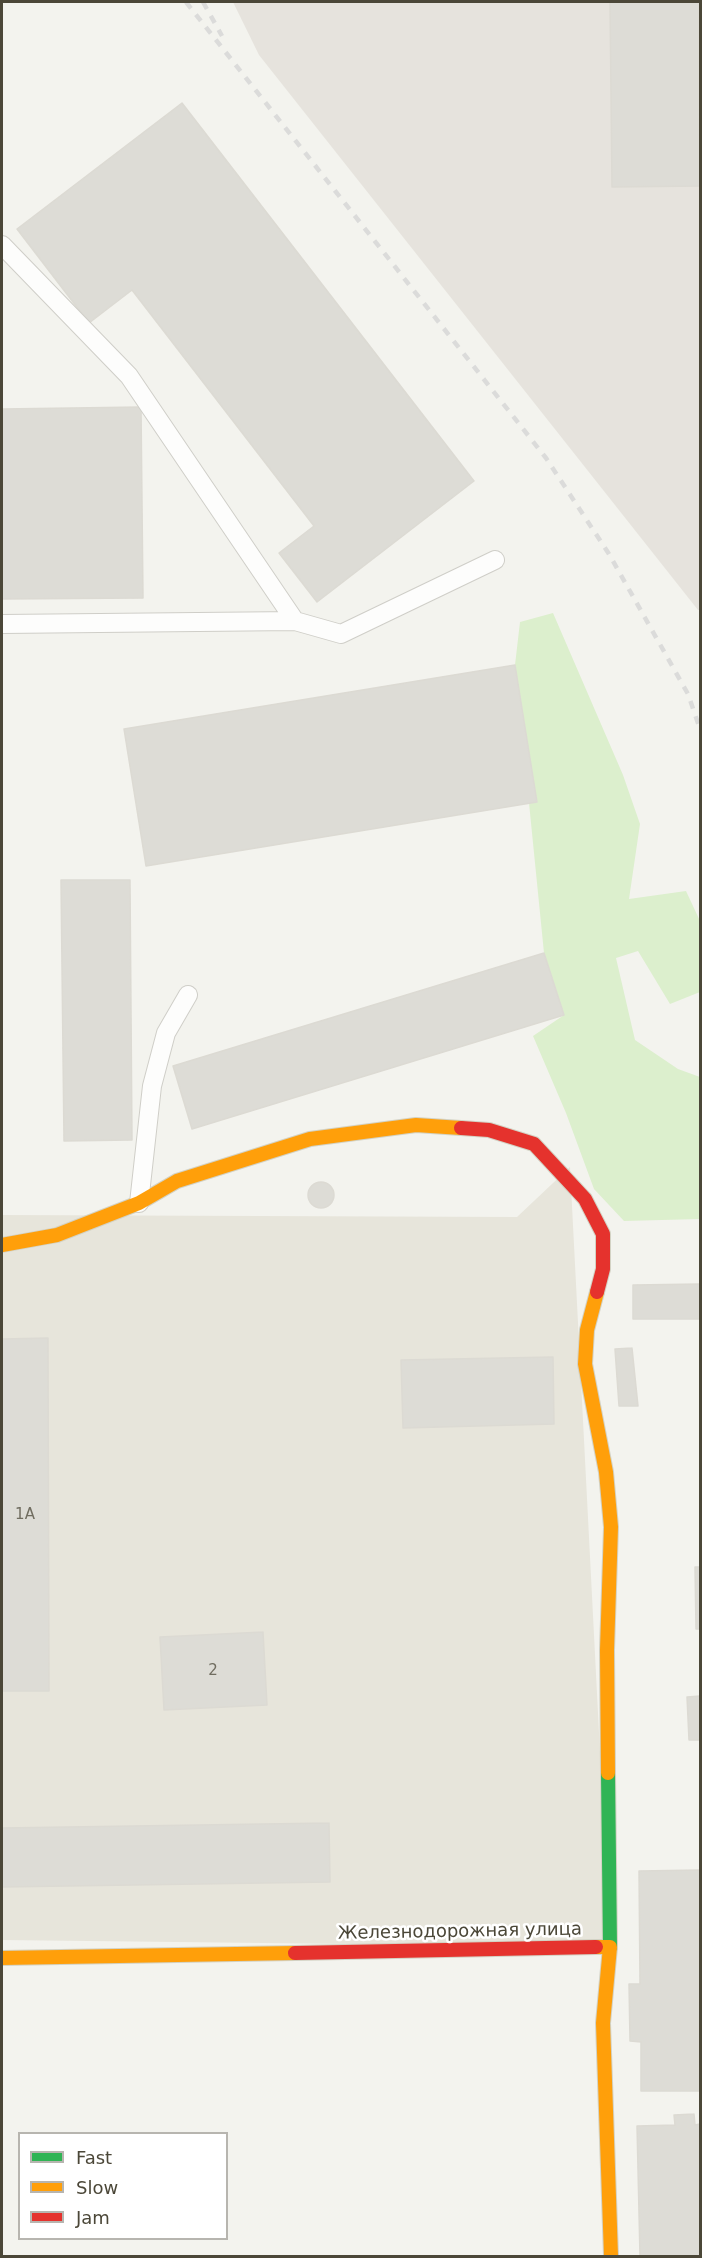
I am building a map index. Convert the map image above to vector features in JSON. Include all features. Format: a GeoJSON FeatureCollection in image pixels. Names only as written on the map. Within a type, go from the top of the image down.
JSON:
{"type":"FeatureCollection","features":[{"type":"Feature","properties":{"kind":"street"},"geometry":{"type":"LineString","coordinates":[[2,1245],[57,1235],[139,1203],[177,1181],[310,1139],[416,1125],[489,1130],[534,1144],[585,1199],[603,1234],[603,1269],[587,1330],[585,1364],[606,1472],[611,1527],[607,1650],[610,1947],[603,2023],[610,2256]]}},
{"type":"Feature","properties":{"kind":"street","name":"Железнодорожная улица"},"geometry":{"type":"LineString","coordinates":[[2,1958],[610,1947]]}},
{"type":"Feature","properties":{"kind":"lane"},"geometry":{"type":"LineString","coordinates":[[2,245],[129,376],[295,621]]}},
{"type":"Feature","properties":{"kind":"lane"},"geometry":{"type":"LineString","coordinates":[[2,624],[295,621],[341,634],[495,560]]}},
{"type":"Feature","properties":{"kind":"lane"},"geometry":{"type":"LineString","coordinates":[[139,1203],[152,1086],[166,1033],[188,995]]}},
{"type":"Feature","properties":{"kind":"shaded area"},"geometry":{"type":"Polygon","coordinates":[[[233,2],[700,2],[700,610],[259,55],[233,2]]]}},
{"type":"Feature","properties":{"kind":"shaded area"},"geometry":{"type":"Polygon","coordinates":[[[570,1167],[610,1947],[2,1940],[2,1215],[517,1217],[570,1167]]]}},
{"type":"Feature","properties":{"kind":"green space"},"geometry":{"type":"Polygon","coordinates":[[[553,613],[623,775],[640,824],[629,899],[686,891],[700,921],[700,992],[670,1004],[638,951],[616,958],[635,1040],[678,1069],[700,1077],[700,1219],[624,1221],[594,1189],[566,1113],[533,1036],[564,1015],[544,953],[529,803],[537,802],[515,665],[520,622],[553,613]]]}},
{"type":"Feature","properties":{"kind":"building"},"geometry":{"type":"Polygon","coordinates":[[[610,2],[699,2],[700,186],[612,187],[610,2]]]}},
{"type":"Feature","properties":{"kind":"building"},"geometry":{"type":"Polygon","coordinates":[[[182,103],[474,481],[317,602],[279,553],[314,526],[132,290],[89,323],[17,229],[182,103]]]}},
{"type":"Feature","properties":{"kind":"building"},"geometry":{"type":"Polygon","coordinates":[[[141,407],[143,598],[2,599],[2,409],[141,407]]]}},
{"type":"Feature","properties":{"kind":"building"},"geometry":{"type":"Polygon","coordinates":[[[515,665],[537,802],[146,866],[124,729],[515,665]]]}},
{"type":"Feature","properties":{"kind":"building"},"geometry":{"type":"Polygon","coordinates":[[[61,880],[130,880],[132,1140],[64,1141],[61,880]]]}},
{"type":"Feature","properties":{"kind":"building"},"geometry":{"type":"Polygon","coordinates":[[[544,953],[564,1015],[192,1129],[173,1066],[544,953]]]}},
{"type":"Feature","properties":{"kind":"building"},"geometry":{"type":"Polygon","coordinates":[[[321,1182],[331,1185],[334,1195],[331,1205],[321,1208],[311,1205],[308,1195],[311,1185],[321,1182]]]}},
{"type":"Feature","properties":{"kind":"building"},"geometry":{"type":"Polygon","coordinates":[[[700,1284],[700,1319],[633,1319],[633,1285],[700,1284]]]}},
{"type":"Feature","properties":{"kind":"building"},"geometry":{"type":"Polygon","coordinates":[[[48,1338],[49,1691],[2,1691],[2,1339],[48,1338]]]}},
{"type":"Feature","properties":{"kind":"building"},"geometry":{"type":"Polygon","coordinates":[[[632,1348],[638,1406],[619,1406],[615,1349],[632,1348]]]}},
{"type":"Feature","properties":{"kind":"building"},"geometry":{"type":"Polygon","coordinates":[[[553,1357],[554,1424],[403,1428],[401,1360],[553,1357]]]}},
{"type":"Feature","properties":{"kind":"building"},"geometry":{"type":"Polygon","coordinates":[[[695,1567],[700,1567],[700,1629],[696,1629],[695,1567]]]}},
{"type":"Feature","properties":{"kind":"building"},"geometry":{"type":"Polygon","coordinates":[[[263,1632],[267,1705],[164,1710],[160,1637],[263,1632]]]}},
{"type":"Feature","properties":{"kind":"building"},"geometry":{"type":"Polygon","coordinates":[[[700,1696],[700,1740],[689,1740],[687,1697],[700,1696]]]}},
{"type":"Feature","properties":{"kind":"building"},"geometry":{"type":"Polygon","coordinates":[[[329,1823],[330,1882],[2,1887],[2,1828],[329,1823]]]}},
{"type":"Feature","properties":{"kind":"building"},"geometry":{"type":"Polygon","coordinates":[[[700,1870],[700,2091],[641,2091],[641,2042],[630,2041],[629,1984],[640,1984],[639,1871],[700,1870]]]}},
{"type":"Feature","properties":{"kind":"building"},"geometry":{"type":"Polygon","coordinates":[[[694,2114],[695,2125],[700,2124],[700,2256],[640,2256],[637,2126],[675,2125],[674,2115],[694,2114]]]}},
{"type":"Feature","properties":{"kind":"railway"},"geometry":{"type":"LineString","coordinates":[[186,2],[546,458],[609,554],[688,694],[700,729]]}},
{"type":"Feature","properties":{"kind":"railway"},"geometry":{"type":"LineString","coordinates":[[203,2],[222,36]]}},
{"type":"Feature","properties":{"kind":"traffic: fast"},"geometry":{"type":"LineString","coordinates":[[608,1773],[610,1947]]}},
{"type":"Feature","properties":{"kind":"traffic: slow"},"geometry":{"type":"LineString","coordinates":[[2,1245],[57,1235],[139,1203],[177,1181],[310,1139],[416,1125],[461,1128]]}},
{"type":"Feature","properties":{"kind":"traffic: slow"},"geometry":{"type":"LineString","coordinates":[[597,1292],[587,1330],[585,1364],[606,1472],[611,1527],[607,1650],[608,1773]]}},
{"type":"Feature","properties":{"kind":"traffic: slow"},"geometry":{"type":"LineString","coordinates":[[596,1947],[610,1947],[603,2023],[611,2256]]}},
{"type":"Feature","properties":{"kind":"traffic: slow"},"geometry":{"type":"LineString","coordinates":[[2,1958],[295,1953]]}},
{"type":"Feature","properties":{"kind":"traffic: jam"},"geometry":{"type":"LineString","coordinates":[[461,1128],[489,1130],[534,1144],[585,1199],[603,1234],[603,1269],[597,1292]]}},
{"type":"Feature","properties":{"kind":"traffic: jam"},"geometry":{"type":"LineString","coordinates":[[295,1953],[596,1947]]}}]}
